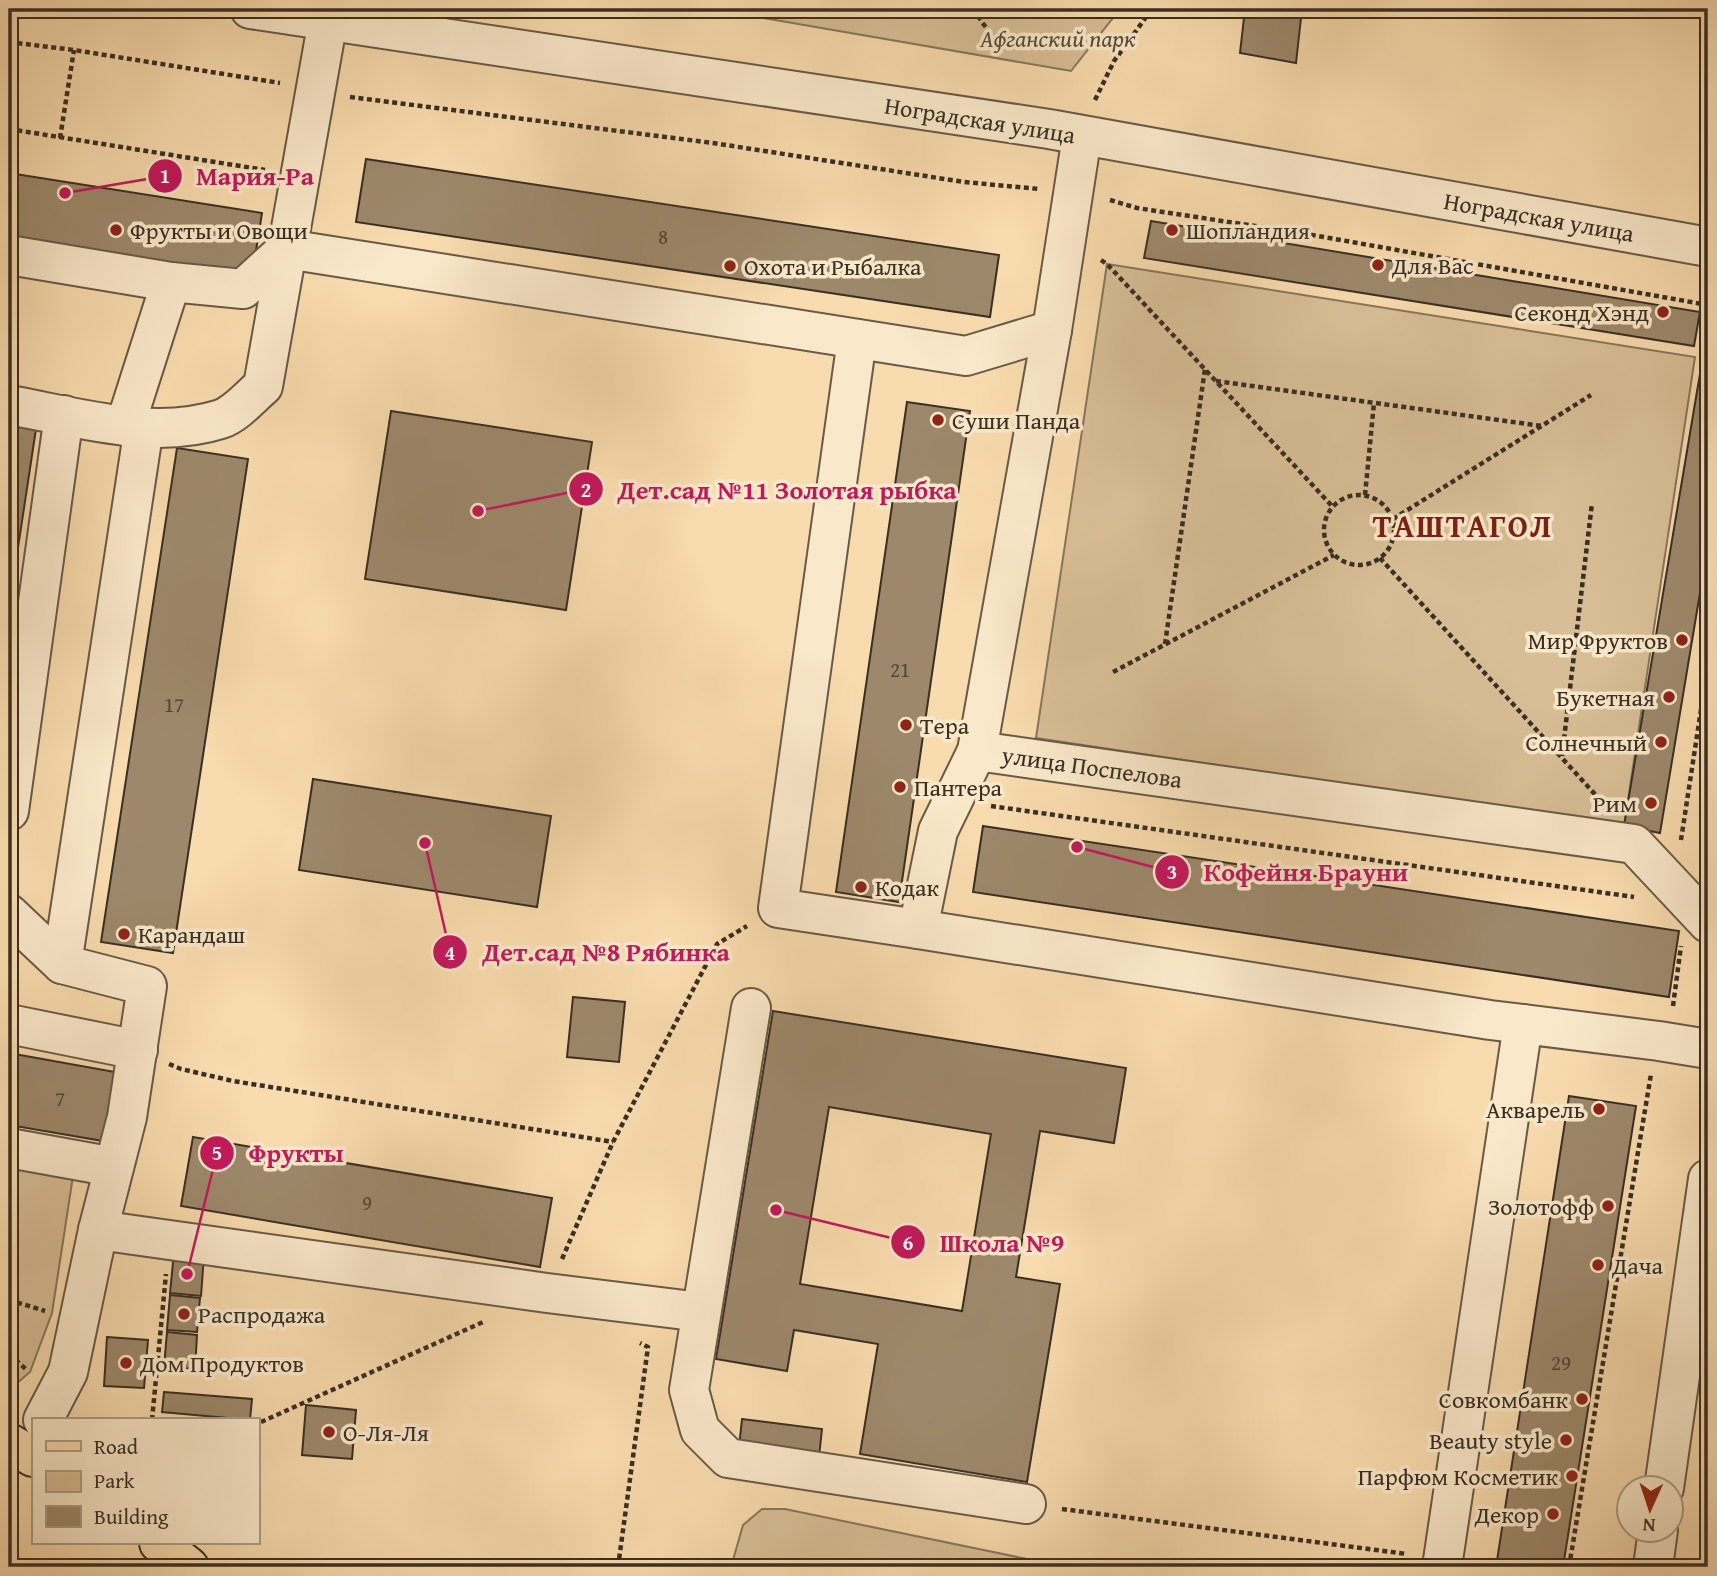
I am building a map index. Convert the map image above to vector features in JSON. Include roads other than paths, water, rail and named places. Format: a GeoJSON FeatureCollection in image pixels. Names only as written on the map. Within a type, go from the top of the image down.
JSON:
{"type":"FeatureCollection","features":[{"type":"Feature","properties":{"kind":"main road"},"geometry":{"type":"LineString","coordinates":[[160,1544],[188,1567]]}},
{"type":"Feature","properties":{"kind":"street","name":"Ноградская улица"},"geometry":{"type":"LineString","coordinates":[[250,9],[1083,136],[1708,247]]}},
{"type":"Feature","properties":{"kind":"street"},"geometry":{"type":"LineString","coordinates":[[9,405],[135,426],[172,428],[224,418],[264,386],[328,20]]}},
{"type":"Feature","properties":{"kind":"street","name":"улица Поспелова"},"geometry":{"type":"LineString","coordinates":[[1083,136],[1052,330],[977,751],[1634,844],[1698,912]]}},
{"type":"Feature","properties":{"kind":"street"},"geometry":{"type":"LineString","coordinates":[[9,255],[171,282],[243,289],[287,249]]}},
{"type":"Feature","properties":{"kind":"street"},"geometry":{"type":"LineString","coordinates":[[287,249],[966,356],[1052,330]]}},
{"type":"Feature","properties":{"kind":"street"},"geometry":{"type":"LineString","coordinates":[[62,964],[135,426],[171,282]]}},
{"type":"Feature","properties":{"kind":"street"},"geometry":{"type":"LineString","coordinates":[[857,339],[778,908],[1523,1024],[1708,1049]]}},
{"type":"Feature","properties":{"kind":"street"},"geometry":{"type":"LineString","coordinates":[[9,811],[64,415]]}},
{"type":"Feature","properties":{"kind":"street"},"geometry":{"type":"LineString","coordinates":[[918,929],[938,831],[977,751]]}},
{"type":"Feature","properties":{"kind":"street"},"geometry":{"type":"LineString","coordinates":[[9,914],[62,964],[147,986],[127,1117],[98,1230],[68,1372],[42,1418]]}},
{"type":"Feature","properties":{"kind":"street"},"geometry":{"type":"LineString","coordinates":[[751,1008],[689,1390],[700,1430],[728,1458],[1026,1504]]}},
{"type":"Feature","properties":{"kind":"street"},"geometry":{"type":"LineString","coordinates":[[9,1024],[138,1051]]}},
{"type":"Feature","properties":{"kind":"street"},"geometry":{"type":"LineString","coordinates":[[1442,1563],[1523,1024]]}},
{"type":"Feature","properties":{"kind":"street"},"geometry":{"type":"LineString","coordinates":[[9,1149],[114,1167]]}},
{"type":"Feature","properties":{"kind":"street"},"geometry":{"type":"LineString","coordinates":[[1666,1474],[1708,1179]]}},
{"type":"Feature","properties":{"kind":"street"},"geometry":{"type":"LineString","coordinates":[[98,1230],[701,1312]]}},
{"type":"Feature","properties":{"kind":"street"},"geometry":{"type":"LineString","coordinates":[[1653,1567],[1656,1544]]}},
{"type":"Feature","properties":{"kind":"place","name":"Мария-Ра"},"geometry":{"type":"Point","coordinates":[65,193]}},
{"type":"Feature","properties":{"kind":"place","name":"Фрукты и Овощи"},"geometry":{"type":"Point","coordinates":[116,230]}},
{"type":"Feature","properties":{"kind":"place","name":"Шопландия"},"geometry":{"type":"Point","coordinates":[1172,230]}},
{"type":"Feature","properties":{"kind":"place","name":"Для Вас"},"geometry":{"type":"Point","coordinates":[1378,265]}},
{"type":"Feature","properties":{"kind":"place","name":"Охота и Рыбалка"},"geometry":{"type":"Point","coordinates":[730,266]}},
{"type":"Feature","properties":{"kind":"place","name":"Секонд Хэнд"},"geometry":{"type":"Point","coordinates":[1663,312]}},
{"type":"Feature","properties":{"kind":"place","name":"Суши Панда"},"geometry":{"type":"Point","coordinates":[938,420]}},
{"type":"Feature","properties":{"kind":"place","name":"Дет.сад №11 Золотая рыбка"},"geometry":{"type":"Point","coordinates":[478,511]}},
{"type":"Feature","properties":{"kind":"place","name":"Мир Фруктов"},"geometry":{"type":"Point","coordinates":[1682,640]}},
{"type":"Feature","properties":{"kind":"place","name":"Букетная"},"geometry":{"type":"Point","coordinates":[1669,697]}},
{"type":"Feature","properties":{"kind":"place","name":"Тера"},"geometry":{"type":"Point","coordinates":[906,725]}},
{"type":"Feature","properties":{"kind":"place","name":"Солнечный"},"geometry":{"type":"Point","coordinates":[1661,742]}},
{"type":"Feature","properties":{"kind":"place","name":"Пантера"},"geometry":{"type":"Point","coordinates":[900,787]}},
{"type":"Feature","properties":{"kind":"place","name":"Рим"},"geometry":{"type":"Point","coordinates":[1651,803]}},
{"type":"Feature","properties":{"kind":"place","name":"Дет.сад №8 Рябинка"},"geometry":{"type":"Point","coordinates":[425,843]}},
{"type":"Feature","properties":{"kind":"place","name":"Кофейня Брауни"},"geometry":{"type":"Point","coordinates":[1077,847]}},
{"type":"Feature","properties":{"kind":"place","name":"Кодак"},"geometry":{"type":"Point","coordinates":[861,887]}},
{"type":"Feature","properties":{"kind":"place","name":"Карандаш"},"geometry":{"type":"Point","coordinates":[124,934]}},
{"type":"Feature","properties":{"kind":"place","name":"Акварель"},"geometry":{"type":"Point","coordinates":[1599,1109]}},
{"type":"Feature","properties":{"kind":"place","name":"Золотофф"},"geometry":{"type":"Point","coordinates":[1608,1206]}},
{"type":"Feature","properties":{"kind":"place","name":"Школа №9"},"geometry":{"type":"Point","coordinates":[776,1210]}},
{"type":"Feature","properties":{"kind":"place","name":"Дача"},"geometry":{"type":"Point","coordinates":[1598,1265]}},
{"type":"Feature","properties":{"kind":"place","name":"Фрукты"},"geometry":{"type":"Point","coordinates":[187,1274]}},
{"type":"Feature","properties":{"kind":"place","name":"Распродажа"},"geometry":{"type":"Point","coordinates":[184,1314]}},
{"type":"Feature","properties":{"kind":"place","name":"Дом Продуктов"},"geometry":{"type":"Point","coordinates":[126,1363]}},
{"type":"Feature","properties":{"kind":"place","name":"Совкомбанк"},"geometry":{"type":"Point","coordinates":[1582,1399]}},
{"type":"Feature","properties":{"kind":"place","name":"О-Ля-Ля"},"geometry":{"type":"Point","coordinates":[329,1432]}},
{"type":"Feature","properties":{"kind":"place","name":"Beauty style"},"geometry":{"type":"Point","coordinates":[1566,1440]}},
{"type":"Feature","properties":{"kind":"place","name":"Парфюм Косметик"},"geometry":{"type":"Point","coordinates":[1572,1476]}},
{"type":"Feature","properties":{"kind":"place","name":"Декор"},"geometry":{"type":"Point","coordinates":[1553,1514]}},
{"type":"Feature","properties":{"kind":"district","name":"ТАШТАГОЛ"},"geometry":{"type":"Point","coordinates":[1463,525]}},
{"type":"Feature","properties":{"kind":"park label","name":"Афганский парк"},"geometry":{"type":"Point","coordinates":[1058,38]}}]}
